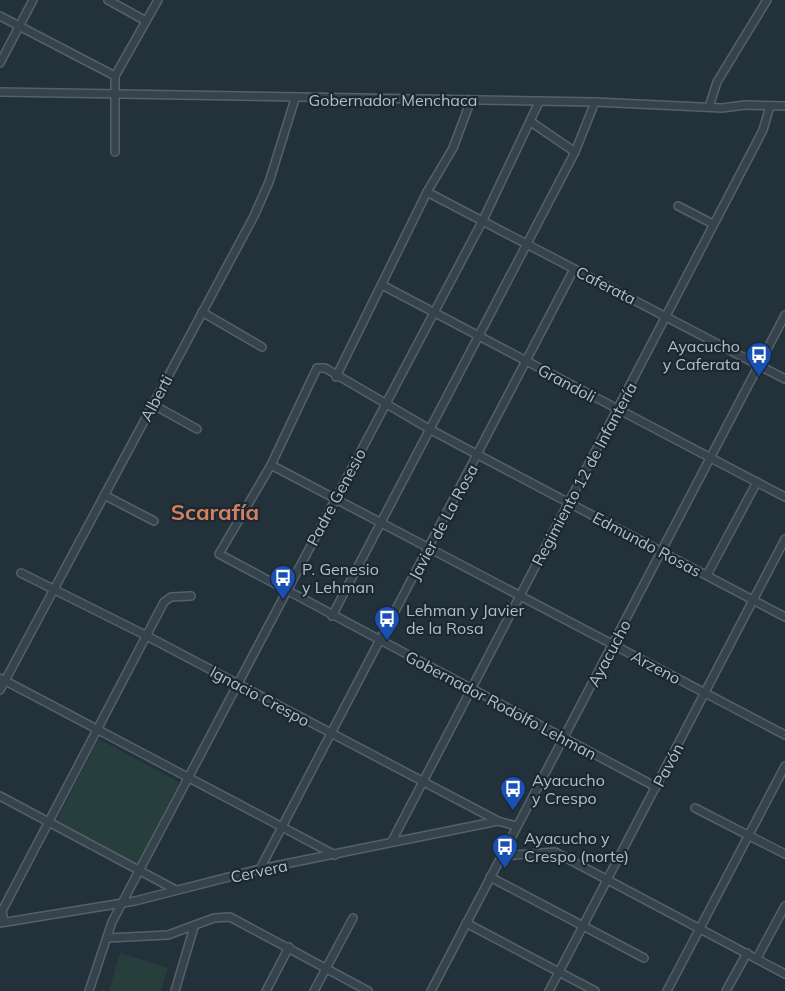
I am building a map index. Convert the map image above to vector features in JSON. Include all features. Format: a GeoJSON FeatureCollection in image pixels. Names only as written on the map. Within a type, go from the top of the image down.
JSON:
{"type":"FeatureCollection","features":[{"type":"Feature","properties":{"kind":"street"},"geometry":{"type":"LineString","coordinates":[[0,63],[33,0]]}},
{"type":"Feature","properties":{"kind":"street"},"geometry":{"type":"LineString","coordinates":[[108,0],[146,21]]}},
{"type":"Feature","properties":{"kind":"street"},"geometry":{"type":"LineString","coordinates":[[115,152],[115,76],[158,0]]}},
{"type":"Feature","properties":{"kind":"street"},"geometry":{"type":"LineString","coordinates":[[709,107],[717,82],[766,0]]}},
{"type":"Feature","properties":{"kind":"street"},"geometry":{"type":"LineString","coordinates":[[0,16],[115,76]]}},
{"type":"Feature","properties":{"kind":"street","name":"Gobernador Menchaca"},"geometry":{"type":"LineString","coordinates":[[0,92],[295,99],[595,102],[709,107],[785,106]]}},
{"type":"Feature","properties":{"kind":"street","name":"Alberti"},"geometry":{"type":"LineString","coordinates":[[0,690],[3,679],[259,204],[295,99]]}},
{"type":"Feature","properties":{"kind":"street"},"geometry":{"type":"LineString","coordinates":[[336,377],[427,192],[453,148],[471,100]]}},
{"type":"Feature","properties":{"kind":"street","name":"Padre Genesio"},"geometry":{"type":"LineString","coordinates":[[89,991],[112,922],[483,220],[539,102]]}},
{"type":"Feature","properties":{"kind":"street"},"geometry":{"type":"LineString","coordinates":[[332,616],[575,152],[595,102]]}},
{"type":"Feature","properties":{"kind":"street","name":"Regimiento 12 de Infantería"},"geometry":{"type":"LineString","coordinates":[[393,841],[763,130],[770,106]]}},
{"type":"Feature","properties":{"kind":"street"},"geometry":{"type":"LineString","coordinates":[[531,122],[575,152]]}},
{"type":"Feature","properties":{"kind":"street","name":"Caferata"},"geometry":{"type":"LineString","coordinates":[[427,192],[785,379]]}},
{"type":"Feature","properties":{"kind":"street"},"geometry":{"type":"LineString","coordinates":[[678,206],[713,224]]}},
{"type":"Feature","properties":{"kind":"street","name":"Javier de La Rosa"},"geometry":{"type":"LineString","coordinates":[[260,870],[574,269]]}},
{"type":"Feature","properties":{"kind":"street","name":"Grandoli"},"geometry":{"type":"LineString","coordinates":[[382,285],[785,497]]}},
{"type":"Feature","properties":{"kind":"street"},"geometry":{"type":"LineString","coordinates":[[202,312],[262,347]]}},
{"type":"Feature","properties":{"kind":"street","name":"Ayacucho"},"geometry":{"type":"LineString","coordinates":[[431,991],[785,315]]}},
{"type":"Feature","properties":{"kind":"street","name":"Edmundo Rosas"},"geometry":{"type":"LineString","coordinates":[[271,465],[320,367],[431,430],[785,617]]}},
{"type":"Feature","properties":{"kind":"street"},"geometry":{"type":"LineString","coordinates":[[152,404],[196,429]]}},
{"type":"Feature","properties":{"kind":"street","name":"Arzeno"},"geometry":{"type":"LineString","coordinates":[[271,465],[785,735]]}},
{"type":"Feature","properties":{"kind":"street","name":"Gobernador Rodolfo Lehman"},"geometry":{"type":"LineString","coordinates":[[271,465],[219,554],[380,642],[656,787]]}},
{"type":"Feature","properties":{"kind":"street"},"geometry":{"type":"LineString","coordinates":[[707,575],[757,482]]}},
{"type":"Feature","properties":{"kind":"street"},"geometry":{"type":"LineString","coordinates":[[104,495],[154,522]]}},
{"type":"Feature","properties":{"kind":"street","name":"Pavón"},"geometry":{"type":"LineString","coordinates":[[549,991],[785,539]]}},
{"type":"Feature","properties":{"kind":"street","name":"Ignacio Crespo"},"geometry":{"type":"LineString","coordinates":[[21,573],[145,635],[498,821]]}},
{"type":"Feature","properties":{"kind":"street"},"geometry":{"type":"LineString","coordinates":[[2,923],[1,910],[50,822],[145,635],[167,599],[191,596]]}},
{"type":"Feature","properties":{"kind":"street"},"geometry":{"type":"LineString","coordinates":[[3,679],[283,825],[335,855]]}},
{"type":"Feature","properties":{"kind":"street"},"geometry":{"type":"LineString","coordinates":[[667,991],[785,766]]}},
{"type":"Feature","properties":{"kind":"street"},"geometry":{"type":"LineString","coordinates":[[0,796],[174,889]]}},
{"type":"Feature","properties":{"kind":"street"},"geometry":{"type":"LineString","coordinates":[[695,808],[785,854]]}},
{"type":"Feature","properties":{"kind":"street","name":"Cervera"},"geometry":{"type":"LineString","coordinates":[[2,923],[124,902],[260,870],[382,846],[393,841],[413,840],[498,821],[516,826]]}},
{"type":"Feature","properties":{"kind":"street"},"geometry":{"type":"LineString","coordinates":[[501,856],[555,852],[785,974]]}},
{"type":"Feature","properties":{"kind":"street"},"geometry":{"type":"LineString","coordinates":[[490,877],[644,958]]}},
{"type":"Feature","properties":{"kind":"street"},"geometry":{"type":"LineString","coordinates":[[757,958],[785,906]]}},
{"type":"Feature","properties":{"kind":"street"},"geometry":{"type":"LineString","coordinates":[[107,938],[168,935],[214,918],[230,916],[368,991]]}},
{"type":"Feature","properties":{"kind":"street"},"geometry":{"type":"LineString","coordinates":[[314,991],[353,918]]}},
{"type":"Feature","properties":{"kind":"street"},"geometry":{"type":"LineString","coordinates":[[466,923],[595,991]]}},
{"type":"Feature","properties":{"kind":"street"},"geometry":{"type":"LineString","coordinates":[[175,991],[194,927]]}},
{"type":"Feature","properties":{"kind":"street"},"geometry":{"type":"LineString","coordinates":[[266,991],[289,947]]}},
{"type":"Feature","properties":{"kind":"street"},"geometry":{"type":"LineString","coordinates":[[726,991],[747,952]]}},
{"type":"Feature","properties":{"kind":"green space"},"geometry":{"type":"Polygon","coordinates":[[[99,739],[179,782],[138,864],[56,821],[99,739]]]}},
{"type":"Feature","properties":{"kind":"green space"},"geometry":{"type":"Polygon","coordinates":[[[120,953],[168,968],[161,991],[109,991],[120,953]]]}},
{"type":"Feature","properties":{"kind":"place","name":"Ayacucho y Caferata"},"geometry":{"type":"Point","coordinates":[759,378]}},
{"type":"Feature","properties":{"kind":"place","name":"P. Genesio y Lehman"},"geometry":{"type":"Point","coordinates":[283,601]}},
{"type":"Feature","properties":{"kind":"place","name":"Lehman y Javier de la Rosa"},"geometry":{"type":"Point","coordinates":[387,642]}},
{"type":"Feature","properties":{"kind":"place","name":"Ayacucho y Crespo"},"geometry":{"type":"Point","coordinates":[513,812]}},
{"type":"Feature","properties":{"kind":"place","name":"Ayacucho y Crespo (norte)"},"geometry":{"type":"Point","coordinates":[505,870]}},
{"type":"Feature","properties":{"kind":"district","name":"Scarafía"},"geometry":{"type":"Point","coordinates":[215,512]}}]}
